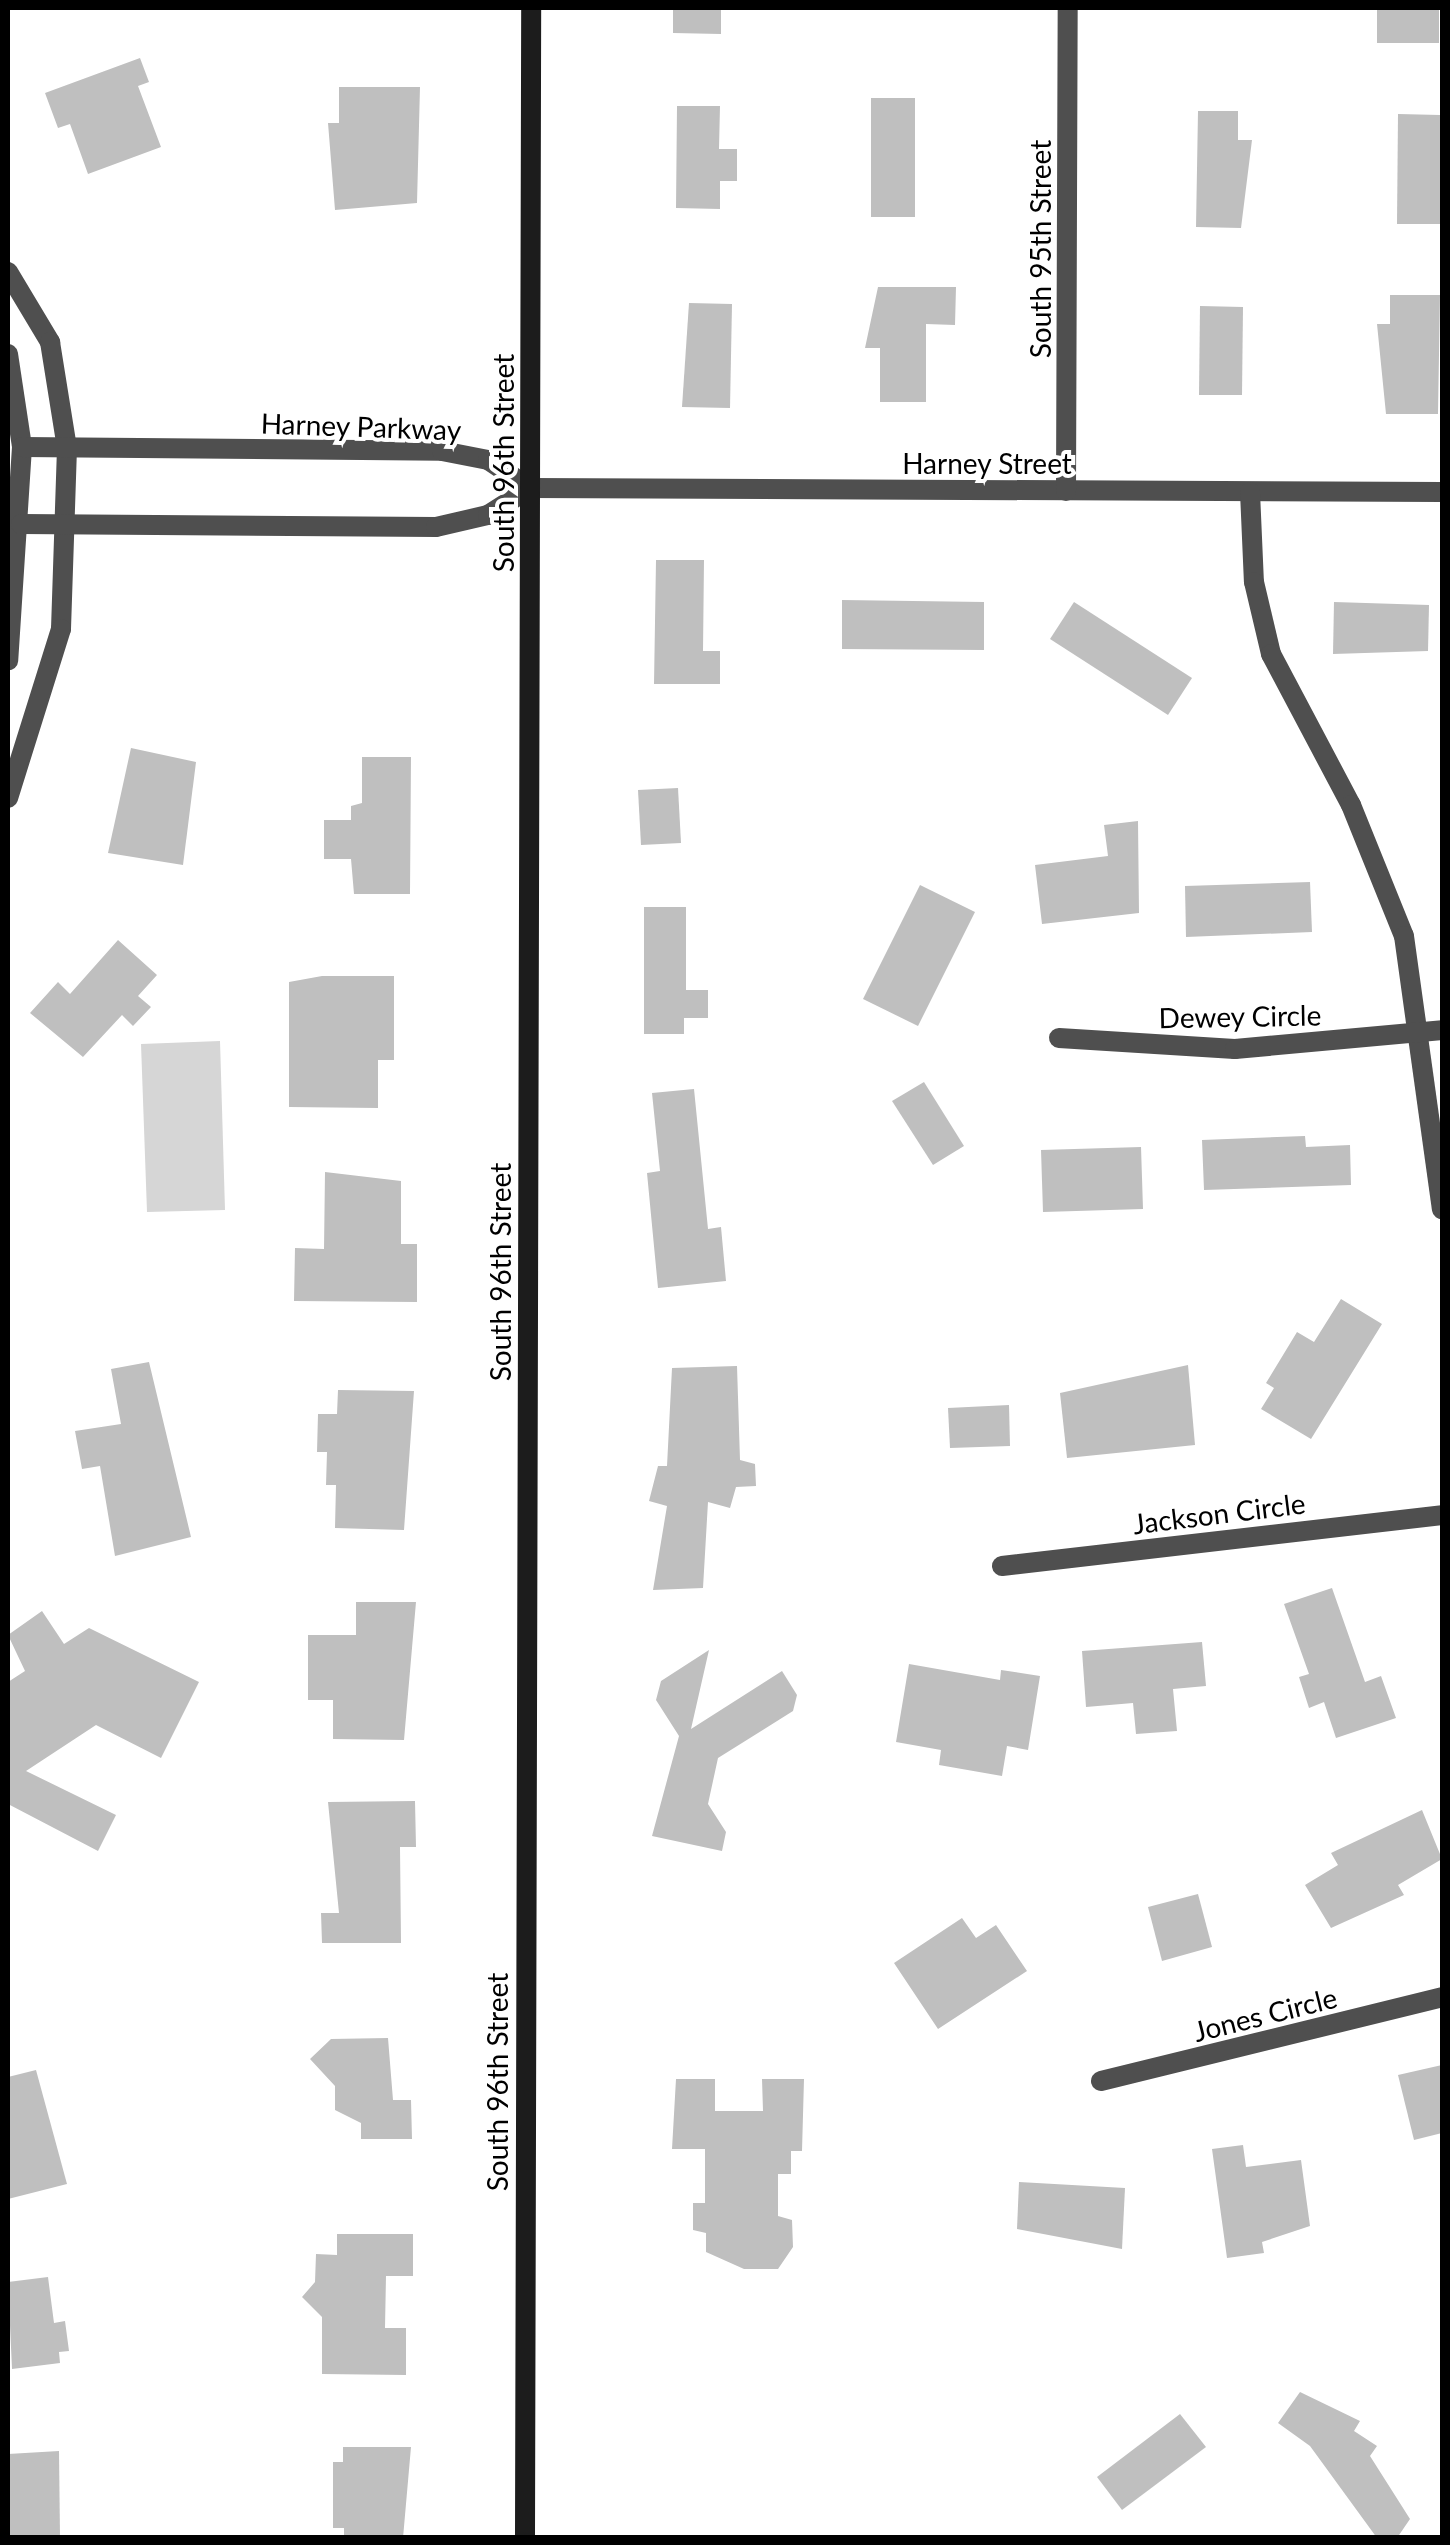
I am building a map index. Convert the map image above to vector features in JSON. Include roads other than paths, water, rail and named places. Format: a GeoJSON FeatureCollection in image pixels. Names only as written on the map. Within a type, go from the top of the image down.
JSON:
{"type":"FeatureCollection","features":[{"type":"Feature","properties":{"kind":"street","name":"South 96th Street"},"geometry":{"type":"LineString","coordinates":[[525,2538],[531,8]]}},
{"type":"Feature","properties":{"kind":"street","name":"South 95th Street"},"geometry":{"type":"LineString","coordinates":[[1066,491],[1068,8]]}},
{"type":"Feature","properties":{"kind":"street"},"geometry":{"type":"LineString","coordinates":[[8,272],[50,342],[67,448],[67,524],[52,672],[8,798]]}},
{"type":"Feature","properties":{"kind":"street"},"geometry":{"type":"LineString","coordinates":[[8,354],[22,447],[21,524],[8,661]]}},
{"type":"Feature","properties":{"kind":"street","name":"Harney Parkway"},"geometry":{"type":"LineString","coordinates":[[22,447],[442,451],[488,460],[530,488]]}},
{"type":"Feature","properties":{"kind":"street","name":"Harney Street"},"geometry":{"type":"LineString","coordinates":[[530,488],[1442,492]]}},
{"type":"Feature","properties":{"kind":"street"},"geometry":{"type":"LineString","coordinates":[[21,524],[436,527],[488,515],[530,488]]}},
{"type":"Feature","properties":{"kind":"street"},"geometry":{"type":"LineString","coordinates":[[1250,492],[1254,582],[1271,654],[1384,877],[1432,1031],[1442,1209]]}},
{"type":"Feature","properties":{"kind":"street","name":"Dewey Circle"},"geometry":{"type":"LineString","coordinates":[[1059,1038],[1235,1049],[1432,1031]]}},
{"type":"Feature","properties":{"kind":"street","name":"Jackson Circle"},"geometry":{"type":"LineString","coordinates":[[1002,1566],[1442,1515]]}},
{"type":"Feature","properties":{"kind":"street","name":"Jones Circle"},"geometry":{"type":"LineString","coordinates":[[1101,2082],[1442,1997]]}}]}
